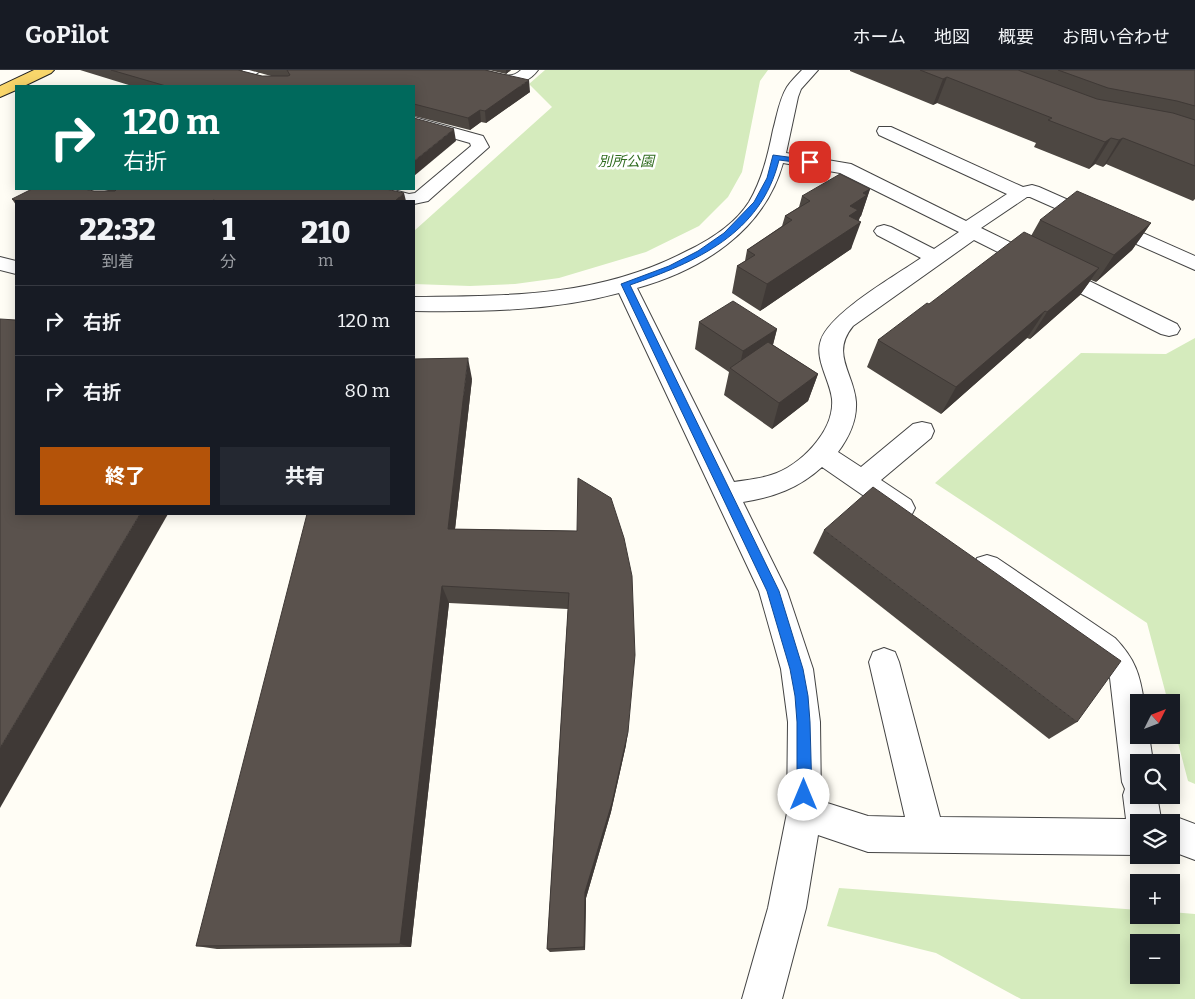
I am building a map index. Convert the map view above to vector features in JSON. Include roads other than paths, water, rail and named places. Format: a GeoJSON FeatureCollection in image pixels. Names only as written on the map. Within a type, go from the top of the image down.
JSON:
{"type":"FeatureCollection","features":[{"type":"Feature","properties":{"kind":"main road"},"geometry":{"type":"LineString","coordinates":[[0,92],[46,70]]}},
{"type":"Feature","properties":{"kind":"street"},"geometry":{"type":"LineString","coordinates":[[464,70],[508,81],[522,78],[530,70]]}},
{"type":"Feature","properties":{"kind":"street"},"geometry":{"type":"LineString","coordinates":[[415,304],[520,303],[584,294],[625,284],[672,268],[708,248],[727,235],[758,203],[770,178],[790,97],[800,80],[810,70]]}},
{"type":"Feature","properties":{"kind":"street"},"geometry":{"type":"LineString","coordinates":[[229,85],[250,73],[268,82]]}},
{"type":"Feature","properties":{"kind":"street"},"geometry":{"type":"LineString","coordinates":[[374,190],[408,200],[421,197],[480,147],[477,140],[415,122]]}},
{"type":"Feature","properties":{"kind":"street"},"geometry":{"type":"LineString","coordinates":[[885,131],[1021,192],[1032,191],[1195,264]]}},
{"type":"Feature","properties":{"kind":"street"},"geometry":{"type":"LineString","coordinates":[[776,157],[845,168],[1169,329]]}},
{"type":"Feature","properties":{"kind":"street"},"geometry":{"type":"LineString","coordinates":[[727,494],[783,482],[822,454],[839,430],[844,410],[841,390],[831,361],[832,345],[836,332],[845,321],[936,258],[1021,192]]}},
{"type":"Feature","properties":{"kind":"street"},"geometry":{"type":"LineString","coordinates":[[884,231],[936,258]]}},
{"type":"Feature","properties":{"kind":"street"},"geometry":{"type":"LineString","coordinates":[[0,263],[15,268]]}},
{"type":"Feature","properties":{"kind":"street"},"geometry":{"type":"LineString","coordinates":[[625,284],[773,591],[797,669],[804,722],[804,813],[787,908],[762,999]]}},
{"type":"Feature","properties":{"kind":"street"},"geometry":{"type":"LineString","coordinates":[[862,481],[922,431]]}},
{"type":"Feature","properties":{"kind":"street"},"geometry":{"type":"LineString","coordinates":[[822,454],[926,525]]}},
{"type":"Feature","properties":{"kind":"street"},"geometry":{"type":"LineString","coordinates":[[967,553],[1104,648],[1118,663],[1125,677],[1135,754]]}},
{"type":"Feature","properties":{"kind":"street"},"geometry":{"type":"LineString","coordinates":[[884,662],[926,835]]}},
{"type":"Feature","properties":{"kind":"street"},"geometry":{"type":"LineString","coordinates":[[804,813],[868,834],[926,835],[1130,823]]}},
{"type":"Feature","properties":{"kind":"street"},"geometry":{"type":"LineString","coordinates":[[1180,836],[1195,842]]}},
{"type":"Feature","properties":{"kind":"park label","name":"別所公園"},"geometry":{"type":"Point","coordinates":[626,161]}}]}
